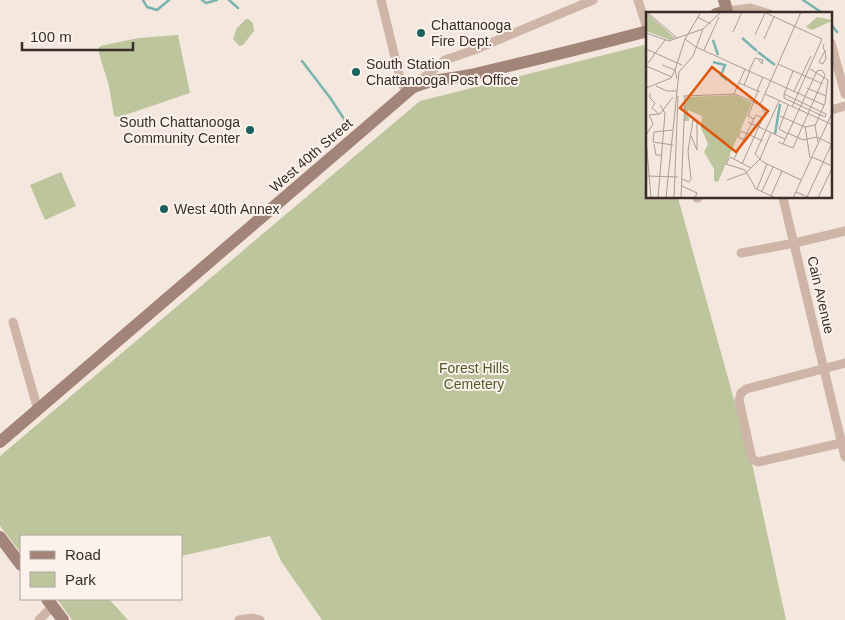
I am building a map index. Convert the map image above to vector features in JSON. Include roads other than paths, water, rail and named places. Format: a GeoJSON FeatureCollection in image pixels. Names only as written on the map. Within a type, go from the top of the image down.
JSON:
{"type":"FeatureCollection","features":[{"type":"Feature","properties":{"kind":"main road","name":"West 40th Street"},"geometry":{"type":"LineString","coordinates":[[0,442],[409,90],[421,84],[476,74],[646,32]]}},
{"type":"Feature","properties":{"kind":"main road"},"geometry":{"type":"LineString","coordinates":[[0,538],[20,564]]}},
{"type":"Feature","properties":{"kind":"main road"},"geometry":{"type":"LineString","coordinates":[[50,602],[63,620]]}},
{"type":"Feature","properties":{"kind":"street"},"geometry":{"type":"LineString","coordinates":[[381,0],[401,82],[409,90],[445,60],[474,50],[593,0]]}},
{"type":"Feature","properties":{"kind":"street"},"geometry":{"type":"LineString","coordinates":[[638,0],[646,25]]}},
{"type":"Feature","properties":{"kind":"street"},"geometry":{"type":"LineString","coordinates":[[722,8],[750,8],[763,12]]}},
{"type":"Feature","properties":{"kind":"street"},"geometry":{"type":"LineString","coordinates":[[832,47],[845,94]]}},
{"type":"Feature","properties":{"kind":"street"},"geometry":{"type":"LineString","coordinates":[[832,110],[845,106]]}},
{"type":"Feature","properties":{"kind":"street","name":"Cain Avenue"},"geometry":{"type":"LineString","coordinates":[[783,199],[845,457]]}},
{"type":"Feature","properties":{"kind":"street"},"geometry":{"type":"LineString","coordinates":[[741,253],[845,231]]}},
{"type":"Feature","properties":{"kind":"street"},"geometry":{"type":"LineString","coordinates":[[13,322],[38,410]]}},
{"type":"Feature","properties":{"kind":"street"},"geometry":{"type":"LineString","coordinates":[[841,443],[758,462],[752,459],[740,400],[741,393],[746,388],[845,363]]}},
{"type":"Feature","properties":{"kind":"street"},"geometry":{"type":"LineString","coordinates":[[39,620],[50,602]]}},
{"type":"Feature","properties":{"kind":"street"},"geometry":{"type":"LineString","coordinates":[[239,620],[252,618],[260,620]]}},
{"type":"Feature","properties":{"kind":"waterway"},"geometry":{"type":"LineString","coordinates":[[143,0],[147,7],[157,10],[169,0]]}},
{"type":"Feature","properties":{"kind":"waterway"},"geometry":{"type":"LineString","coordinates":[[202,0],[206,3],[217,0]]}},
{"type":"Feature","properties":{"kind":"waterway"},"geometry":{"type":"LineString","coordinates":[[229,0],[238,8]]}},
{"type":"Feature","properties":{"kind":"waterway"},"geometry":{"type":"LineString","coordinates":[[803,0],[821,12]]}},
{"type":"Feature","properties":{"kind":"waterway"},"geometry":{"type":"LineString","coordinates":[[832,25],[837,32]]}},
{"type":"Feature","properties":{"kind":"waterway"},"geometry":{"type":"LineString","coordinates":[[302,61],[348,125]]}},
{"type":"Feature","properties":{"kind":"place","name":"Chattanooga Fire Dept."},"geometry":{"type":"Point","coordinates":[421,33]}},
{"type":"Feature","properties":{"kind":"place","name":"South Station Chattanooga Post Office"},"geometry":{"type":"Point","coordinates":[356,72]}},
{"type":"Feature","properties":{"kind":"place","name":"South Chattanooga Community Center"},"geometry":{"type":"Point","coordinates":[250,130]}},
{"type":"Feature","properties":{"kind":"place","name":"West 40th Annex"},"geometry":{"type":"Point","coordinates":[164,209]}},
{"type":"Feature","properties":{"kind":"park label","name":"Forest Hills Cemetery"},"geometry":{"type":"Point","coordinates":[474,376]}}]}
